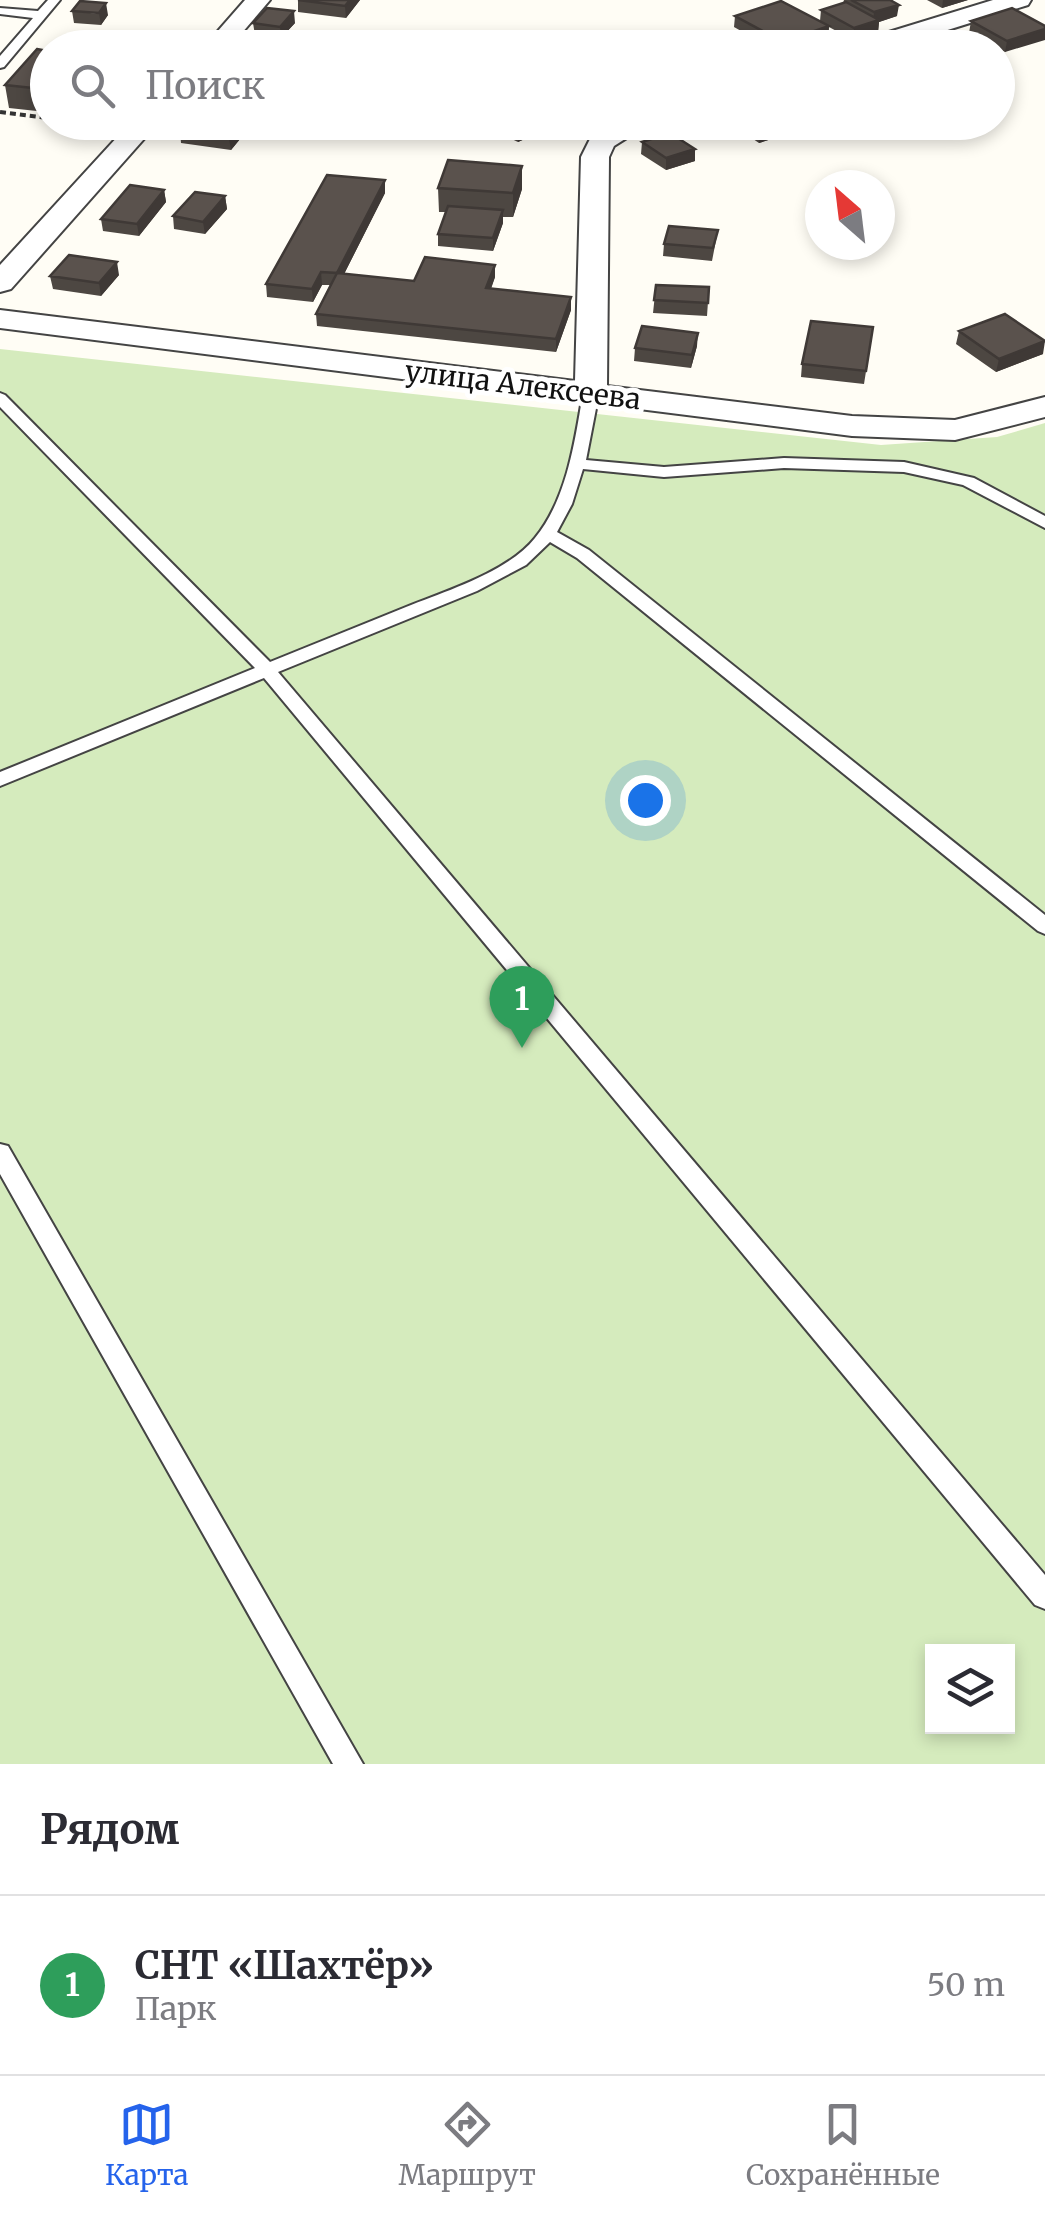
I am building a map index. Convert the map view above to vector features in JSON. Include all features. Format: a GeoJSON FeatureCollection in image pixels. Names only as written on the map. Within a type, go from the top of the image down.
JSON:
{"type":"FeatureCollection","features":[{"type":"Feature","properties":{"kind":"street"},"geometry":{"type":"LineString","coordinates":[[231,30],[258,0]]}},
{"type":"Feature","properties":{"kind":"street"},"geometry":{"type":"LineString","coordinates":[[921,30],[1019,0]]}},
{"type":"Feature","properties":{"kind":"street"},"geometry":{"type":"LineString","coordinates":[[0,282],[130,140]]}},
{"type":"Feature","properties":{"kind":"street"},"geometry":{"type":"LineString","coordinates":[[591,394],[595,157],[604,140]]}},
{"type":"Feature","properties":{"kind":"street","name":"улица Алексеева"},"geometry":{"type":"LineString","coordinates":[[0,320],[852,426],[955,430],[1045,407]]}},
{"type":"Feature","properties":{"kind":"lane"},"geometry":{"type":"LineString","coordinates":[[0,64],[54,0]]}},
{"type":"Feature","properties":{"kind":"lane"},"geometry":{"type":"LineString","coordinates":[[0,11],[42,15]]}},
{"type":"Feature","properties":{"kind":"lane"},"geometry":{"type":"LineString","coordinates":[[0,780],[265,668],[471,587],[526,557],[547,533],[579,464],[591,394]]}},
{"type":"Feature","properties":{"kind":"lane"},"geometry":{"type":"LineString","coordinates":[[0,398],[265,668],[1045,1596]]}},
{"type":"Feature","properties":{"kind":"lane"},"geometry":{"type":"LineString","coordinates":[[579,464],[664,472],[784,462],[904,468],[968,481],[1045,523]]}},
{"type":"Feature","properties":{"kind":"lane"},"geometry":{"type":"LineString","coordinates":[[547,533],[599,567],[1045,926]]}},
{"type":"Feature","properties":{"kind":"lane"},"geometry":{"type":"LineString","coordinates":[[0,1153],[349,1764]]}},
{"type":"Feature","properties":{"kind":"path"},"geometry":{"type":"LineString","coordinates":[[0,112],[30,116]]}},
{"type":"Feature","properties":{"kind":"green space"},"geometry":{"type":"Polygon","coordinates":[[[0,349],[881,445],[997,437],[1045,423],[1045,1764],[0,1764],[0,349]]]}},
{"type":"Feature","properties":{"kind":"building"},"geometry":{"type":"Polygon","coordinates":[[[298,0],[350,0],[345,6],[298,0]]]}},
{"type":"Feature","properties":{"kind":"building"},"geometry":{"type":"Polygon","coordinates":[[[851,0],[890,0],[899,5],[874,12],[851,0]]]}},
{"type":"Feature","properties":{"kind":"building"},"geometry":{"type":"Polygon","coordinates":[[[80,1],[106,3],[99,13],[72,11],[80,1]]]}},
{"type":"Feature","properties":{"kind":"building"},"geometry":{"type":"Polygon","coordinates":[[[781,1],[829,26],[818,30],[761,30],[735,16],[781,1]]]}},
{"type":"Feature","properties":{"kind":"building"},"geometry":{"type":"Polygon","coordinates":[[[846,2],[879,20],[854,28],[821,10],[846,2]]]}},
{"type":"Feature","properties":{"kind":"building"},"geometry":{"type":"Polygon","coordinates":[[[267,8],[294,11],[280,27],[253,23],[267,8]]]}},
{"type":"Feature","properties":{"kind":"building"},"geometry":{"type":"Polygon","coordinates":[[[1012,8],[1045,29],[1015,38],[1015,30],[987,30],[971,21],[1012,8]]]}},
{"type":"Feature","properties":{"kind":"building"},"geometry":{"type":"Polygon","coordinates":[[[30,57],[30,88],[5,85],[30,57]]]}},
{"type":"Feature","properties":{"kind":"building"},"geometry":{"type":"Polygon","coordinates":[[[681,140],[695,149],[666,158],[642,142],[681,140]]]}},
{"type":"Feature","properties":{"kind":"building"},"geometry":{"type":"Polygon","coordinates":[[[448,160],[522,166],[513,193],[438,188],[448,160]]]}},
{"type":"Feature","properties":{"kind":"building"},"geometry":{"type":"Polygon","coordinates":[[[327,175],[385,180],[337,273],[321,272],[312,289],[266,284],[327,175]]]}},
{"type":"Feature","properties":{"kind":"building"},"geometry":{"type":"Polygon","coordinates":[[[130,185],[164,190],[137,224],[101,219],[130,185]]]}},
{"type":"Feature","properties":{"kind":"building"},"geometry":{"type":"Polygon","coordinates":[[[195,192],[225,196],[203,222],[173,216],[195,192]]]}},
{"type":"Feature","properties":{"kind":"building"},"geometry":{"type":"Polygon","coordinates":[[[448,206],[503,210],[493,238],[438,234],[448,206]]]}},
{"type":"Feature","properties":{"kind":"building"},"geometry":{"type":"Polygon","coordinates":[[[669,226],[718,230],[713,248],[664,244],[669,226]]]}},
{"type":"Feature","properties":{"kind":"building"},"geometry":{"type":"Polygon","coordinates":[[[69,255],[117,262],[99,283],[50,276],[69,255]]]}},
{"type":"Feature","properties":{"kind":"building"},"geometry":{"type":"Polygon","coordinates":[[[425,257],[495,265],[486,288],[571,297],[556,339],[316,314],[337,273],[414,281],[425,257]]]}},
{"type":"Feature","properties":{"kind":"building"},"geometry":{"type":"Polygon","coordinates":[[[656,285],[709,287],[708,303],[654,300],[656,285]]]}},
{"type":"Feature","properties":{"kind":"building"},"geometry":{"type":"Polygon","coordinates":[[[1005,314],[1045,341],[999,359],[959,331],[1005,314]]]}},
{"type":"Feature","properties":{"kind":"building"},"geometry":{"type":"Polygon","coordinates":[[[811,321],[873,327],[866,371],[802,364],[811,321]]]}},
{"type":"Feature","properties":{"kind":"building"},"geometry":{"type":"Polygon","coordinates":[[[642,326],[698,333],[692,355],[635,348],[642,326]]]}},
{"type":"Feature","properties":{"kind":"place","name":"СНТ «Шахтёр»"},"geometry":{"type":"Point","coordinates":[522,1048]}}]}
